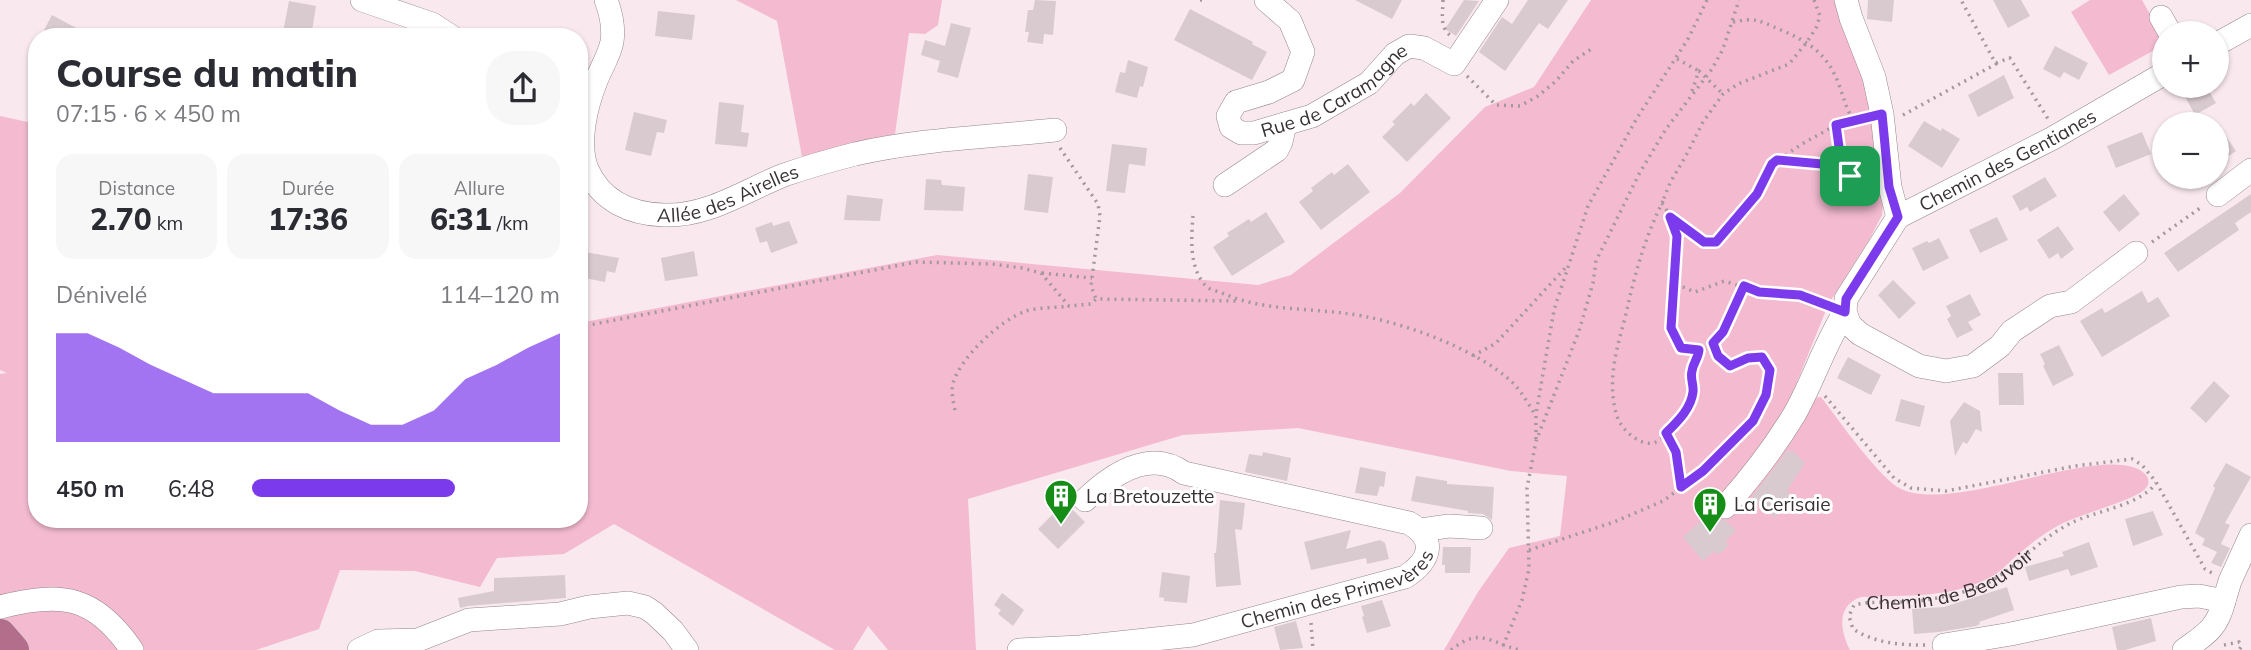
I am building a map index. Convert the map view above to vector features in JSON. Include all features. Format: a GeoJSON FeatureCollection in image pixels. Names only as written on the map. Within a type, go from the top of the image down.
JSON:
{"type":"FeatureCollection","features":[{"type":"Feature","properties":{"kind":"street"},"geometry":{"type":"LineString","coordinates":[[362,0],[438,28]]}},
{"type":"Feature","properties":{"kind":"street","name":"Allée des Airelles"},"geometry":{"type":"LineString","coordinates":[[588,108],[612,40],[612,24],[606,0]]}},
{"type":"Feature","properties":{"kind":"street","name":"Rue de Caramagne"},"geometry":{"type":"LineString","coordinates":[[1266,0],[1290,21],[1303,52],[1293,80],[1269,92],[1236,102],[1228,116],[1231,127],[1241,133],[1254,133],[1312,116],[1368,83],[1395,54],[1409,46],[1424,48],[1454,64]]}},
{"type":"Feature","properties":{"kind":"street"},"geometry":{"type":"LineString","coordinates":[[1454,64],[1497,0]]}},
{"type":"Feature","properties":{"kind":"street"},"geometry":{"type":"LineString","coordinates":[[1846,0],[1874,78],[1883,120],[1889,187],[1898,217]]}},
{"type":"Feature","properties":{"kind":"street"},"geometry":{"type":"LineString","coordinates":[[2229,37],[2251,25]]}},
{"type":"Feature","properties":{"kind":"street","name":"Chemin des Gentianes"},"geometry":{"type":"LineString","coordinates":[[1725,507],[1751,478],[1794,415],[1830,335],[1845,312],[1846,299],[1898,217],[2053,138],[2152,81]]}},
{"type":"Feature","properties":{"kind":"street"},"geometry":{"type":"LineString","coordinates":[[1225,185],[1277,150],[1285,124]]}},
{"type":"Feature","properties":{"kind":"street","name":"Allée des Airelles"},"geometry":{"type":"LineString","coordinates":[[588,171],[608,199],[622,207],[642,213],[684,215],[785,175],[855,154],[931,140],[1050,130]]}},
{"type":"Feature","properties":{"kind":"street"},"geometry":{"type":"LineString","coordinates":[[2218,195],[2251,170]]}},
{"type":"Feature","properties":{"kind":"street"},"geometry":{"type":"LineString","coordinates":[[1845,312],[1850,325],[1860,334],[1919,366],[1946,371],[1973,366],[2000,346],[2012,331],[2050,306],[2071,302],[2136,253]]}},
{"type":"Feature","properties":{"kind":"street","name":"Chemin des Primevères"},"geometry":{"type":"LineString","coordinates":[[1019,650],[1080,647],[1193,635],[1390,583],[1418,569],[1428,548],[1427,539],[1421,530],[1409,523],[1184,473],[1168,464],[1134,466],[1118,472],[1101,484],[1086,500]]}},
{"type":"Feature","properties":{"kind":"street"},"geometry":{"type":"LineString","coordinates":[[1421,530],[1449,526],[1481,528]]}},
{"type":"Feature","properties":{"kind":"street"},"geometry":{"type":"LineString","coordinates":[[2185,650],[2204,637],[2215,625],[2251,535]]}},
{"type":"Feature","properties":{"kind":"street"},"geometry":{"type":"LineString","coordinates":[[1944,645],[2011,634],[2181,597],[2227,591]]}},
{"type":"Feature","properties":{"kind":"street"},"geometry":{"type":"LineString","coordinates":[[0,607],[55,598],[71,600],[95,610],[121,633],[132,650]]}},
{"type":"Feature","properties":{"kind":"street"},"geometry":{"type":"LineString","coordinates":[[5,643],[25,612],[41,601]]}},
{"type":"Feature","properties":{"kind":"street"},"geometry":{"type":"LineString","coordinates":[[359,650],[378,641],[418,640],[469,620],[561,614],[589,607],[628,603],[645,607],[654,613],[673,631],[687,650]]}},
{"type":"Feature","properties":{"kind":"path"},"geometry":{"type":"LineString","coordinates":[[1200,0],[1207,0]]}},
{"type":"Feature","properties":{"kind":"path"},"geometry":{"type":"LineString","coordinates":[[1443,0],[1443,30]]}},
{"type":"Feature","properties":{"kind":"path"},"geometry":{"type":"LineString","coordinates":[[1503,646],[1522,600],[1529,569],[1527,488],[1535,441],[1536,414],[1554,310],[1588,206],[1637,118],[1688,39],[1707,0]]}},
{"type":"Feature","properties":{"kind":"path"},"geometry":{"type":"LineString","coordinates":[[1535,441],[1578,331],[1596,261],[1639,174],[1666,129],[1723,49],[1739,0]]}},
{"type":"Feature","properties":{"kind":"path"},"geometry":{"type":"LineString","coordinates":[[1699,350],[1699,357],[1692,368],[1690,380],[1693,391],[1688,409],[1655,442],[1643,443],[1631,435],[1619,421],[1613,395],[1614,355],[1646,237],[1670,183],[1703,122],[1723,94],[1738,84],[1789,64],[1816,28],[1820,16],[1814,0]]}},
{"type":"Feature","properties":{"kind":"path"},"geometry":{"type":"LineString","coordinates":[[1961,0],[1996,64]]}},
{"type":"Feature","properties":{"kind":"path"},"geometry":{"type":"LineString","coordinates":[[1732,22],[1751,18],[1807,42],[1825,57],[1854,121]]}},
{"type":"Feature","properties":{"kind":"path"},"geometry":{"type":"LineString","coordinates":[[1454,64],[1496,105],[1520,106],[1538,96],[1556,81],[1573,61],[1593,48]]}},
{"type":"Feature","properties":{"kind":"path"},"geometry":{"type":"LineString","coordinates":[[1676,58],[1706,76],[1723,94]]}},
{"type":"Feature","properties":{"kind":"path"},"geometry":{"type":"LineString","coordinates":[[1670,217],[1704,242],[1716,242],[1757,194],[1772,164],[1777,160],[1836,125],[1883,120],[2010,58],[2048,118],[2053,138]]}},
{"type":"Feature","properties":{"kind":"path"},"geometry":{"type":"LineString","coordinates":[[1690,96],[1699,71]]}},
{"type":"Feature","properties":{"kind":"path"},"geometry":{"type":"LineString","coordinates":[[1836,125],[1840,154],[1855,185]]}},
{"type":"Feature","properties":{"kind":"path"},"geometry":{"type":"LineString","coordinates":[[1050,130],[1098,204],[1100,216],[1091,286],[1096,299]]}},
{"type":"Feature","properties":{"kind":"path"},"geometry":{"type":"LineString","coordinates":[[1777,160],[1833,165],[1850,176]]}},
{"type":"Feature","properties":{"kind":"path"},"geometry":{"type":"LineString","coordinates":[[2136,253],[2218,195]]}},
{"type":"Feature","properties":{"kind":"path"},"geometry":{"type":"LineString","coordinates":[[1664,197],[1662,203],[1677,236],[1671,328],[1681,348],[1699,350],[1713,343],[1728,324],[1744,286]]}},
{"type":"Feature","properties":{"kind":"path"},"geometry":{"type":"LineString","coordinates":[[1194,216],[1191,239],[1197,272],[1208,288],[1239,301]]}},
{"type":"Feature","properties":{"kind":"path"},"geometry":{"type":"LineString","coordinates":[[588,325],[916,262],[992,264],[1041,273],[1092,278]]}},
{"type":"Feature","properties":{"kind":"path"},"geometry":{"type":"LineString","coordinates":[[1473,356],[1496,342],[1569,264]]}},
{"type":"Feature","properties":{"kind":"path"},"geometry":{"type":"LineString","coordinates":[[1041,273],[1069,306]]}},
{"type":"Feature","properties":{"kind":"path"},"geometry":{"type":"LineString","coordinates":[[1674,283],[1695,292],[1724,281],[1759,292],[1800,295],[1845,312]]}},
{"type":"Feature","properties":{"kind":"path"},"geometry":{"type":"LineString","coordinates":[[955,410],[952,386],[957,373],[977,346],[1007,321],[1029,310],[1091,304],[1096,299],[1239,301],[1384,320],[1486,362],[1514,384],[1536,414]]}},
{"type":"Feature","properties":{"kind":"path"},"geometry":{"type":"LineString","coordinates":[[1529,550],[1614,522],[1663,501],[1703,471],[1753,421],[1766,395],[1770,370],[1762,357],[1748,358],[1730,366],[1718,356],[1713,343]]}},
{"type":"Feature","properties":{"kind":"path"},"geometry":{"type":"LineString","coordinates":[[1811,379],[1894,478],[1911,488],[1946,491],[2075,466],[2132,459],[2142,465],[2156,482],[2205,569],[2227,591]]}},
{"type":"Feature","properties":{"kind":"path"},"geometry":{"type":"LineString","coordinates":[[1666,433],[1676,452],[1681,487]]}},
{"type":"Feature","properties":{"kind":"path","name":"Chemin de Beauvoir"},"geometry":{"type":"LineString","coordinates":[[1944,645],[1881,642],[1853,629],[1849,616],[1854,605],[1869,601],[1943,598],[1997,579],[2053,532],[2080,518],[2144,496],[2156,482]]}},
{"type":"Feature","properties":{"kind":"path"},"geometry":{"type":"LineString","coordinates":[[1309,603],[1313,650]]}},
{"type":"Feature","properties":{"kind":"path"},"geometry":{"type":"LineString","coordinates":[[1451,650],[1471,637],[1489,638],[1503,646],[1520,650]]}},
{"type":"Feature","properties":{"kind":"shaded area"},"geometry":{"type":"Polygon","coordinates":[[[736,0],[942,0],[938,25],[925,34],[909,33],[895,134],[802,157],[777,21],[736,0]]]}},
{"type":"Feature","properties":{"kind":"shaded area"},"geometry":{"type":"Polygon","coordinates":[[[1591,0],[1840,0],[1874,105],[1884,196],[1882,215],[1828,305],[1789,402],[1821,397],[1871,461],[1901,489],[1926,494],[1957,493],[2100,465],[2127,466],[2145,474],[2148,481],[2146,488],[2130,498],[2054,528],[1996,574],[1981,582],[1948,592],[1861,597],[1853,601],[1847,606],[1842,619],[1850,650],[1444,650],[1478,592],[1509,548],[1560,536],[1567,476],[1511,471],[1298,428],[1183,435],[968,499],[976,650],[888,650],[868,626],[853,650],[835,650],[614,524],[564,554],[497,558],[480,587],[415,571],[340,570],[319,629],[256,650],[0,650],[0,374],[7,373],[0,370],[0,116],[28,122],[28,528],[588,528],[588,321],[937,255],[1258,285],[1291,275],[1400,193],[1485,107],[1534,87],[1591,0]]]}},
{"type":"Feature","properties":{"kind":"shaded area"},"geometry":{"type":"Polygon","coordinates":[[[2090,0],[2142,0],[2154,21],[2152,51],[2109,75],[2071,12],[2090,0]]]}},
{"type":"Feature","properties":{"kind":"building"},"geometry":{"type":"Polygon","coordinates":[[[1035,0],[1056,1],[1053,35],[1044,34],[1043,44],[1027,42],[1029,32],[1025,32],[1028,10],[1033,10],[1035,0]]]}},
{"type":"Feature","properties":{"kind":"building"},"geometry":{"type":"Polygon","coordinates":[[[1355,0],[1402,0],[1392,19],[1355,0]]]}},
{"type":"Feature","properties":{"kind":"building"},"geometry":{"type":"Polygon","coordinates":[[[1464,0],[1479,1],[1456,36],[1445,29],[1464,0]]]}},
{"type":"Feature","properties":{"kind":"building"},"geometry":{"type":"Polygon","coordinates":[[[1528,0],[1568,0],[1548,29],[1539,23],[1505,71],[1479,52],[1502,17],[1512,24],[1528,0]]]}},
{"type":"Feature","properties":{"kind":"building"},"geometry":{"type":"Polygon","coordinates":[[[1868,0],[1894,0],[1892,22],[1867,19],[1868,0]]]}},
{"type":"Feature","properties":{"kind":"building"},"geometry":{"type":"Polygon","coordinates":[[[1993,0],[2021,0],[2030,16],[2008,28],[1993,0]]]}},
{"type":"Feature","properties":{"kind":"building"},"geometry":{"type":"Polygon","coordinates":[[[289,1],[316,6],[312,28],[284,28],[289,1]]]}},
{"type":"Feature","properties":{"kind":"building"},"geometry":{"type":"Polygon","coordinates":[[[1190,9],[1267,52],[1252,80],[1174,40],[1190,9]]]}},
{"type":"Feature","properties":{"kind":"building"},"geometry":{"type":"Polygon","coordinates":[[[658,11],[695,15],[692,40],[655,36],[658,11]]]}},
{"type":"Feature","properties":{"kind":"building"},"geometry":{"type":"Polygon","coordinates":[[[52,15],[76,28],[45,28],[52,15]]]}},
{"type":"Feature","properties":{"kind":"building"},"geometry":{"type":"Polygon","coordinates":[[[951,23],[971,28],[958,78],[937,72],[940,61],[921,55],[925,40],[945,46],[951,23]]]}},
{"type":"Feature","properties":{"kind":"building"},"geometry":{"type":"Polygon","coordinates":[[[2055,46],[2088,63],[2079,80],[2064,72],[2060,78],[2043,69],[2055,46]]]}},
{"type":"Feature","properties":{"kind":"building"},"geometry":{"type":"Polygon","coordinates":[[[1128,60],[1148,67],[1137,98],[1115,92],[1120,72],[1125,73],[1128,60]]]}},
{"type":"Feature","properties":{"kind":"building"},"geometry":{"type":"Polygon","coordinates":[[[2004,75],[2014,98],[1978,117],[1968,95],[2004,75]]]}},
{"type":"Feature","properties":{"kind":"building"},"geometry":{"type":"Polygon","coordinates":[[[1426,93],[1451,118],[1407,162],[1382,137],[1395,124],[1392,122],[1411,103],[1414,106],[1426,93]]]}},
{"type":"Feature","properties":{"kind":"building"},"geometry":{"type":"Polygon","coordinates":[[[2186,98],[2213,98],[2216,103],[2200,112],[2193,112],[2186,98]]]}},
{"type":"Feature","properties":{"kind":"building"},"geometry":{"type":"Polygon","coordinates":[[[719,102],[744,105],[741,132],[749,133],[747,147],[715,144],[719,102]]]}},
{"type":"Feature","properties":{"kind":"building"},"geometry":{"type":"Polygon","coordinates":[[[634,112],[667,120],[664,133],[657,132],[651,156],[625,150],[634,112]]]}},
{"type":"Feature","properties":{"kind":"building"},"geometry":{"type":"Polygon","coordinates":[[[1924,121],[1960,139],[1942,168],[1908,146],[1924,121]]]}},
{"type":"Feature","properties":{"kind":"building"},"geometry":{"type":"Polygon","coordinates":[[[2142,132],[2151,154],[2116,168],[2107,146],[2142,132]]]}},
{"type":"Feature","properties":{"kind":"building"},"geometry":{"type":"Polygon","coordinates":[[[2229,141],[2236,151],[2229,156],[2229,141]]]}},
{"type":"Feature","properties":{"kind":"building"},"geometry":{"type":"Polygon","coordinates":[[[1112,144],[1147,148],[1145,166],[1129,164],[1125,193],[1106,191],[1112,144]]]}},
{"type":"Feature","properties":{"kind":"building"},"geometry":{"type":"Polygon","coordinates":[[[1348,164],[1370,192],[1321,230],[1299,202],[1313,191],[1311,188],[1348,164]]]}},
{"type":"Feature","properties":{"kind":"building"},"geometry":{"type":"Polygon","coordinates":[[[1028,174],[1053,177],[1048,213],[1024,210],[1028,174]]]}},
{"type":"Feature","properties":{"kind":"building"},"geometry":{"type":"Polygon","coordinates":[[[2045,177],[2057,196],[2030,212],[2027,207],[2020,211],[2012,196],[2045,177]]]}},
{"type":"Feature","properties":{"kind":"building"},"geometry":{"type":"Polygon","coordinates":[[[926,179],[941,180],[942,185],[965,187],[963,211],[924,210],[926,179]]]}},
{"type":"Feature","properties":{"kind":"building"},"geometry":{"type":"Polygon","coordinates":[[[2124,194],[2140,214],[2119,232],[2103,212],[2124,194]]]}},
{"type":"Feature","properties":{"kind":"building"},"geometry":{"type":"Polygon","coordinates":[[[2251,194],[2251,212],[2235,223],[2239,230],[2178,272],[2164,253],[2251,194]]]}},
{"type":"Feature","properties":{"kind":"building"},"geometry":{"type":"Polygon","coordinates":[[[847,195],[883,199],[880,221],[844,220],[847,195]]]}},
{"type":"Feature","properties":{"kind":"building"},"geometry":{"type":"Polygon","coordinates":[[[1266,212],[1285,242],[1232,276],[1213,247],[1229,236],[1227,233],[1266,212]]]}},
{"type":"Feature","properties":{"kind":"building"},"geometry":{"type":"Polygon","coordinates":[[[1997,217],[2008,240],[1980,253],[1969,230],[1997,217]]]}},
{"type":"Feature","properties":{"kind":"building"},"geometry":{"type":"Polygon","coordinates":[[[789,221],[798,243],[771,253],[767,241],[760,243],[755,228],[772,222],[773,226],[789,221]]]}},
{"type":"Feature","properties":{"kind":"building"},"geometry":{"type":"Polygon","coordinates":[[[2058,226],[2074,249],[2061,259],[2058,253],[2049,259],[2037,240],[2058,226]]]}},
{"type":"Feature","properties":{"kind":"building"},"geometry":{"type":"Polygon","coordinates":[[[1939,238],[1949,258],[1923,271],[1912,248],[1939,238]]]}},
{"type":"Feature","properties":{"kind":"building"},"geometry":{"type":"Polygon","coordinates":[[[694,251],[698,276],[665,281],[661,258],[694,251]]]}},
{"type":"Feature","properties":{"kind":"building"},"geometry":{"type":"Polygon","coordinates":[[[588,253],[619,258],[615,273],[607,271],[605,282],[588,279],[588,253]]]}},
{"type":"Feature","properties":{"kind":"building"},"geometry":{"type":"Polygon","coordinates":[[[1893,280],[1916,303],[1899,319],[1878,295],[1893,280]]]}},
{"type":"Feature","properties":{"kind":"building"},"geometry":{"type":"Polygon","coordinates":[[[2142,291],[2148,303],[2158,297],[2170,316],[2102,357],[2080,321],[2102,308],[2105,313],[2142,291]]]}},
{"type":"Feature","properties":{"kind":"building"},"geometry":{"type":"Polygon","coordinates":[[[1970,294],[1981,315],[1968,322],[1973,330],[1957,338],[1947,319],[1951,316],[1946,306],[1970,294]]]}},
{"type":"Feature","properties":{"kind":"building"},"geometry":{"type":"Polygon","coordinates":[[[2059,345],[2074,375],[2053,386],[2040,354],[2059,345]]]}},
{"type":"Feature","properties":{"kind":"building"},"geometry":{"type":"Polygon","coordinates":[[[1848,357],[1881,375],[1871,395],[1837,378],[1848,357]]]}},
{"type":"Feature","properties":{"kind":"building"},"geometry":{"type":"Polygon","coordinates":[[[1998,373],[2023,373],[2024,405],[1999,405],[1998,373]]]}},
{"type":"Feature","properties":{"kind":"building"},"geometry":{"type":"Polygon","coordinates":[[[2214,381],[2230,396],[2206,423],[2190,408],[2214,381]]]}},
{"type":"Feature","properties":{"kind":"building"},"geometry":{"type":"Polygon","coordinates":[[[1901,399],[1925,406],[1920,427],[1895,421],[1901,399]]]}},
{"type":"Feature","properties":{"kind":"building"},"geometry":{"type":"Polygon","coordinates":[[[1964,402],[1980,411],[1982,432],[1976,429],[1967,444],[1963,442],[1955,456],[1950,421],[1964,402]]]}},
{"type":"Feature","properties":{"kind":"building"},"geometry":{"type":"Polygon","coordinates":[[[1788,450],[1793,451],[1805,463],[1787,491],[1794,497],[1775,518],[1752,497],[1788,450]]]}},
{"type":"Feature","properties":{"kind":"building"},"geometry":{"type":"Polygon","coordinates":[[[1263,452],[1291,458],[1287,481],[1245,472],[1249,454],[1262,456],[1263,452]]]}},
{"type":"Feature","properties":{"kind":"building"},"geometry":{"type":"Polygon","coordinates":[[[2226,463],[2251,477],[2225,523],[2230,525],[2221,544],[2230,548],[2221,567],[2211,563],[2217,552],[2202,545],[2205,539],[2195,533],[2215,488],[2213,486],[2226,463]]]}},
{"type":"Feature","properties":{"kind":"building"},"geometry":{"type":"Polygon","coordinates":[[[1360,467],[1386,472],[1384,487],[1380,486],[1377,496],[1355,493],[1360,467]]]}},
{"type":"Feature","properties":{"kind":"building"},"geometry":{"type":"Polygon","coordinates":[[[1416,476],[1447,481],[1447,484],[1494,487],[1492,520],[1483,514],[1411,501],[1416,476]]]}},
{"type":"Feature","properties":{"kind":"building"},"geometry":{"type":"Polygon","coordinates":[[[1220,500],[1245,503],[1242,530],[1235,529],[1241,585],[1216,587],[1214,553],[1220,500]]]}},
{"type":"Feature","properties":{"kind":"building","name":"La Bretouzette"},"geometry":{"type":"Polygon","coordinates":[[[1065,502],[1085,522],[1058,549],[1038,529],[1065,502]]]}},
{"type":"Feature","properties":{"kind":"building","name":"La Cerisaie"},"geometry":{"type":"Polygon","coordinates":[[[1712,511],[1716,518],[1726,521],[1736,531],[1725,541],[1729,545],[1718,555],[1714,551],[1703,561],[1683,537],[1712,511]]]}},
{"type":"Feature","properties":{"kind":"building"},"geometry":{"type":"Polygon","coordinates":[[[2153,511],[2163,535],[2133,546],[2125,519],[2153,511]]]}},
{"type":"Feature","properties":{"kind":"building"},"geometry":{"type":"Polygon","coordinates":[[[1351,530],[1346,549],[1380,540],[1385,543],[1389,559],[1367,564],[1366,558],[1311,570],[1304,542],[1351,530]]]}},
{"type":"Feature","properties":{"kind":"building"},"geometry":{"type":"Polygon","coordinates":[[[2089,542],[2098,567],[2071,576],[2068,569],[2029,581],[2025,567],[2064,556],[2062,552],[2089,542]]]}},
{"type":"Feature","properties":{"kind":"building"},"geometry":{"type":"Polygon","coordinates":[[[1443,547],[1471,547],[1470,573],[1445,573],[1445,565],[1442,565],[1443,547]]]}},
{"type":"Feature","properties":{"kind":"building"},"geometry":{"type":"Polygon","coordinates":[[[1162,572],[1190,576],[1187,603],[1164,601],[1164,598],[1159,597],[1162,572]]]}},
{"type":"Feature","properties":{"kind":"building"},"geometry":{"type":"Polygon","coordinates":[[[565,575],[566,598],[460,608],[458,598],[494,591],[494,578],[565,575]]]}},
{"type":"Feature","properties":{"kind":"building"},"geometry":{"type":"Polygon","coordinates":[[[2007,587],[2014,610],[1979,622],[1976,626],[1914,634],[1912,609],[1944,607],[2007,587]]]}},
{"type":"Feature","properties":{"kind":"building"},"geometry":{"type":"Polygon","coordinates":[[[1002,593],[1024,610],[1013,626],[998,614],[1001,610],[994,605],[1002,593]]]}},
{"type":"Feature","properties":{"kind":"building"},"geometry":{"type":"Polygon","coordinates":[[[1382,600],[1391,626],[1367,633],[1361,606],[1382,600]]]}},
{"type":"Feature","properties":{"kind":"building"},"geometry":{"type":"Polygon","coordinates":[[[2151,618],[2156,641],[2117,650],[2112,627],[2151,618]]]}},
{"type":"Feature","properties":{"kind":"building"},"geometry":{"type":"Polygon","coordinates":[[[1296,621],[1303,648],[1280,650],[1274,627],[1296,621]]]}},
{"type":"Feature","properties":{"kind":"place","name":"La Bretouzette"},"geometry":{"type":"Point","coordinates":[1061,526]}},
{"type":"Feature","properties":{"kind":"place","name":"La Cerisaie"},"geometry":{"type":"Point","coordinates":[1710,534]}},
{"type":"Feature","properties":{"kind":"route"},"geometry":{"type":"LineString","coordinates":[[1882,114],[1889,187],[1898,217],[1846,299],[1845,312],[1800,295],[1759,292],[1744,286],[1732,316],[1713,343],[1718,356],[1730,366],[1748,358],[1762,357],[1770,370],[1766,395],[1753,421],[1703,471],[1681,487],[1676,452],[1666,433],[1688,409],[1693,391],[1690,380],[1692,368],[1699,357],[1699,350],[1681,348],[1671,328],[1677,236],[1670,217],[1704,242],[1716,242],[1757,194],[1772,164],[1777,160],[1833,165],[1850,176],[1840,154],[1836,125],[1882,114]]}}]}
